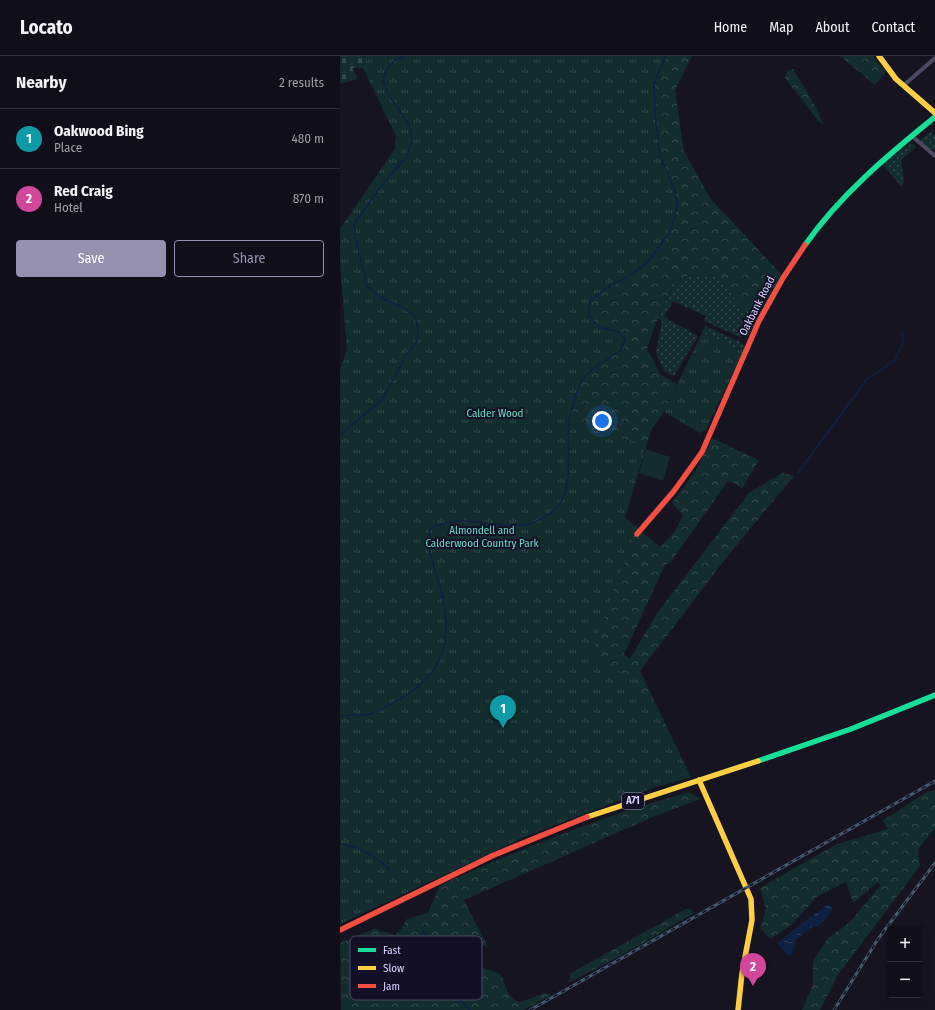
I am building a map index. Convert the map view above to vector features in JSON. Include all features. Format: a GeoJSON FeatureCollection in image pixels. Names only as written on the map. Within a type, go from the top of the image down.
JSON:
{"type":"FeatureCollection","features":[{"type":"Feature","properties":{"kind":"street"},"geometry":{"type":"LineString","coordinates":[[879,56],[881,61],[904,85],[935,113]]}},
{"type":"Feature","properties":{"kind":"street"},"geometry":{"type":"LineString","coordinates":[[904,85],[935,58]]}},
{"type":"Feature","properties":{"kind":"street","name":"Oakbank Road"},"geometry":{"type":"LineString","coordinates":[[637,534],[691,469],[708,441],[759,321],[787,271],[817,228],[879,163],[935,117]]}},
{"type":"Feature","properties":{"kind":"street"},"geometry":{"type":"LineString","coordinates":[[912,136],[921,146],[935,156]]}},
{"type":"Feature","properties":{"kind":"street","name":"A71"},"geometry":{"type":"LineString","coordinates":[[340,930],[445,877],[540,834],[589,815],[766,760],[825,739],[935,695]]}},
{"type":"Feature","properties":{"kind":"street"},"geometry":{"type":"LineString","coordinates":[[699,780],[704,794],[744,879],[751,899],[752,920],[742,973],[738,1010]]}},
{"type":"Feature","properties":{"kind":"green space"},"geometry":{"type":"Polygon","coordinates":[[[340,56],[365,56],[363,68],[352,68],[358,79],[340,84],[340,56]]]}},
{"type":"Feature","properties":{"kind":"green space","name":"Almondell and Calderwood Country Park"},"geometry":{"type":"Polygon","coordinates":[[[365,56],[666,56],[654,83],[655,115],[660,156],[674,188],[677,203],[674,220],[667,236],[648,262],[626,278],[606,288],[590,301],[589,315],[598,327],[616,331],[625,338],[622,349],[593,369],[581,381],[569,424],[645,444],[624,520],[637,526],[591,654],[640,684],[689,774],[527,836],[340,924],[340,370],[347,349],[340,262],[340,229],[395,149],[396,136],[363,68],[365,56]]]}},
{"type":"Feature","properties":{"kind":"green space","name":"Calder Wood"},"geometry":{"type":"Polygon","coordinates":[[[617,56],[692,56],[675,90],[684,151],[710,198],[782,275],[756,324],[716,275],[684,277],[678,281],[672,289],[661,309],[647,349],[661,375],[677,384],[664,412],[651,430],[625,518],[660,547],[675,531],[683,515],[672,503],[697,468],[712,438],[759,460],[742,489],[735,483],[728,481],[671,562],[665,565],[624,654],[630,659],[657,613],[749,493],[782,473],[794,476],[726,558],[640,671],[691,777],[664,785],[636,790],[340,370],[347,349],[340,262],[340,229],[395,149],[617,56]]]}},
{"type":"Feature","properties":{"kind":"green space"},"geometry":{"type":"Polygon","coordinates":[[[840,56],[873,56],[886,72],[875,85],[840,56]]]}},
{"type":"Feature","properties":{"kind":"green space"},"geometry":{"type":"Polygon","coordinates":[[[793,69],[817,109],[823,124],[820,123],[785,78],[787,71],[793,69]]]}},
{"type":"Feature","properties":{"kind":"green space"},"geometry":{"type":"Polygon","coordinates":[[[932,131],[935,137],[935,151],[924,145],[920,140],[932,131]]]}},
{"type":"Feature","properties":{"kind":"green space"},"geometry":{"type":"Polygon","coordinates":[[[910,143],[916,147],[901,160],[904,182],[901,186],[882,164],[910,143]]]}},
{"type":"Feature","properties":{"kind":"green space"},"geometry":{"type":"Polygon","coordinates":[[[716,275],[756,324],[748,336],[740,337],[704,321],[706,316],[673,301],[664,317],[698,336],[674,376],[664,372],[656,352],[662,321],[658,318],[668,295],[676,284],[685,277],[716,275]]]}},
{"type":"Feature","properties":{"kind":"green space"},"geometry":{"type":"Polygon","coordinates":[[[705,326],[738,341],[745,346],[743,351],[702,333],[705,326]]]}},
{"type":"Feature","properties":{"kind":"green space"},"geometry":{"type":"Polygon","coordinates":[[[702,333],[743,351],[706,430],[700,433],[664,412],[702,333]]]}},
{"type":"Feature","properties":{"kind":"green space"},"geometry":{"type":"Polygon","coordinates":[[[646,449],[670,457],[663,481],[639,473],[646,449]]]}},
{"type":"Feature","properties":{"kind":"green space"},"geometry":{"type":"Polygon","coordinates":[[[935,790],[935,828],[918,849],[920,866],[838,975],[820,1010],[802,1010],[813,985],[813,961],[828,938],[849,923],[881,885],[878,882],[853,903],[846,882],[816,897],[792,925],[770,939],[760,928],[766,909],[760,888],[835,845],[888,829],[883,820],[927,792],[935,790]]]}},
{"type":"Feature","properties":{"kind":"green space"},"geometry":{"type":"Polygon","coordinates":[[[689,792],[701,799],[655,816],[464,900],[488,947],[482,945],[482,936],[357,936],[374,929],[395,935],[399,932],[407,919],[428,913],[440,885],[501,858],[594,822],[689,792]]]}},
{"type":"Feature","properties":{"kind":"green space"},"geometry":{"type":"Polygon","coordinates":[[[686,909],[691,909],[694,913],[626,953],[568,983],[571,973],[686,909]]]}},
{"type":"Feature","properties":{"kind":"green space"},"geometry":{"type":"Polygon","coordinates":[[[350,939],[350,1000],[482,1000],[482,967],[500,974],[510,995],[516,1001],[521,1002],[545,993],[551,995],[524,1010],[341,1010],[340,943],[350,939]]]}},
{"type":"Feature","properties":{"kind":"water"},"geometry":{"type":"Polygon","coordinates":[[[828,904],[833,908],[829,915],[819,926],[812,927],[796,939],[793,953],[790,956],[787,955],[777,943],[828,904]]]}},
{"type":"Feature","properties":{"kind":"waterway"},"geometry":{"type":"LineString","coordinates":[[340,435],[382,400],[406,355],[417,341],[418,328],[415,316],[402,307],[380,297],[367,286],[355,236],[354,224],[382,185],[406,157],[412,141],[409,124],[388,94],[383,80],[387,69],[394,61],[403,56]]}},
{"type":"Feature","properties":{"kind":"waterway"},"geometry":{"type":"LineString","coordinates":[[340,716],[367,715],[374,713],[400,699],[415,689],[427,678],[436,666],[442,654],[445,640],[445,609],[430,552],[430,529],[443,523],[457,521],[524,525],[538,521],[553,511],[565,494],[568,470],[569,421],[581,381],[600,364],[622,349],[625,338],[616,331],[598,327],[589,315],[590,301],[606,288],[626,278],[648,262],[667,236],[674,220],[677,203],[674,188],[660,156],[655,115],[654,83],[666,56]]}},
{"type":"Feature","properties":{"kind":"waterway"},"geometry":{"type":"LineString","coordinates":[[798,473],[867,379],[895,360],[903,343],[902,332]]}},
{"type":"Feature","properties":{"kind":"waterway"},"geometry":{"type":"LineString","coordinates":[[340,844],[355,847],[367,853],[379,860],[390,870]]}},
{"type":"Feature","properties":{"kind":"waterway"},"geometry":{"type":"LineString","coordinates":[[423,930],[425,936]]}},
{"type":"Feature","properties":{"kind":"waterway"},"geometry":{"type":"LineString","coordinates":[[459,1000],[470,1010]]}},
{"type":"Feature","properties":{"kind":"railway"},"geometry":{"type":"LineString","coordinates":[[530,1010],[935,781]]}},
{"type":"Feature","properties":{"kind":"railway"},"geometry":{"type":"LineString","coordinates":[[834,1010],[878,939],[935,863]]}},
{"type":"Feature","properties":{"kind":"traffic: fast"},"geometry":{"type":"LineString","coordinates":[[805,245],[833,209],[866,176],[935,117]]}},
{"type":"Feature","properties":{"kind":"traffic: fast"},"geometry":{"type":"LineString","coordinates":[[758,761],[851,729],[935,695]]}},
{"type":"Feature","properties":{"kind":"traffic: slow"},"geometry":{"type":"LineString","coordinates":[[879,56],[896,79],[935,113]]}},
{"type":"Feature","properties":{"kind":"traffic: slow"},"geometry":{"type":"LineString","coordinates":[[587,817],[758,761]]}},
{"type":"Feature","properties":{"kind":"traffic: slow"},"geometry":{"type":"LineString","coordinates":[[699,780],[751,899],[752,920],[742,973],[738,1010]]}},
{"type":"Feature","properties":{"kind":"traffic: jam"},"geometry":{"type":"LineString","coordinates":[[637,534],[674,491],[702,452],[759,321],[783,278],[805,245]]}},
{"type":"Feature","properties":{"kind":"traffic: jam"},"geometry":{"type":"LineString","coordinates":[[340,930],[494,855],[587,817]]}},
{"type":"Feature","properties":{"kind":"place","name":"Oakwood Bing"},"geometry":{"type":"Point","coordinates":[503,728]}},
{"type":"Feature","properties":{"kind":"place","name":"Red Craig"},"geometry":{"type":"Point","coordinates":[753,986]}}]}
